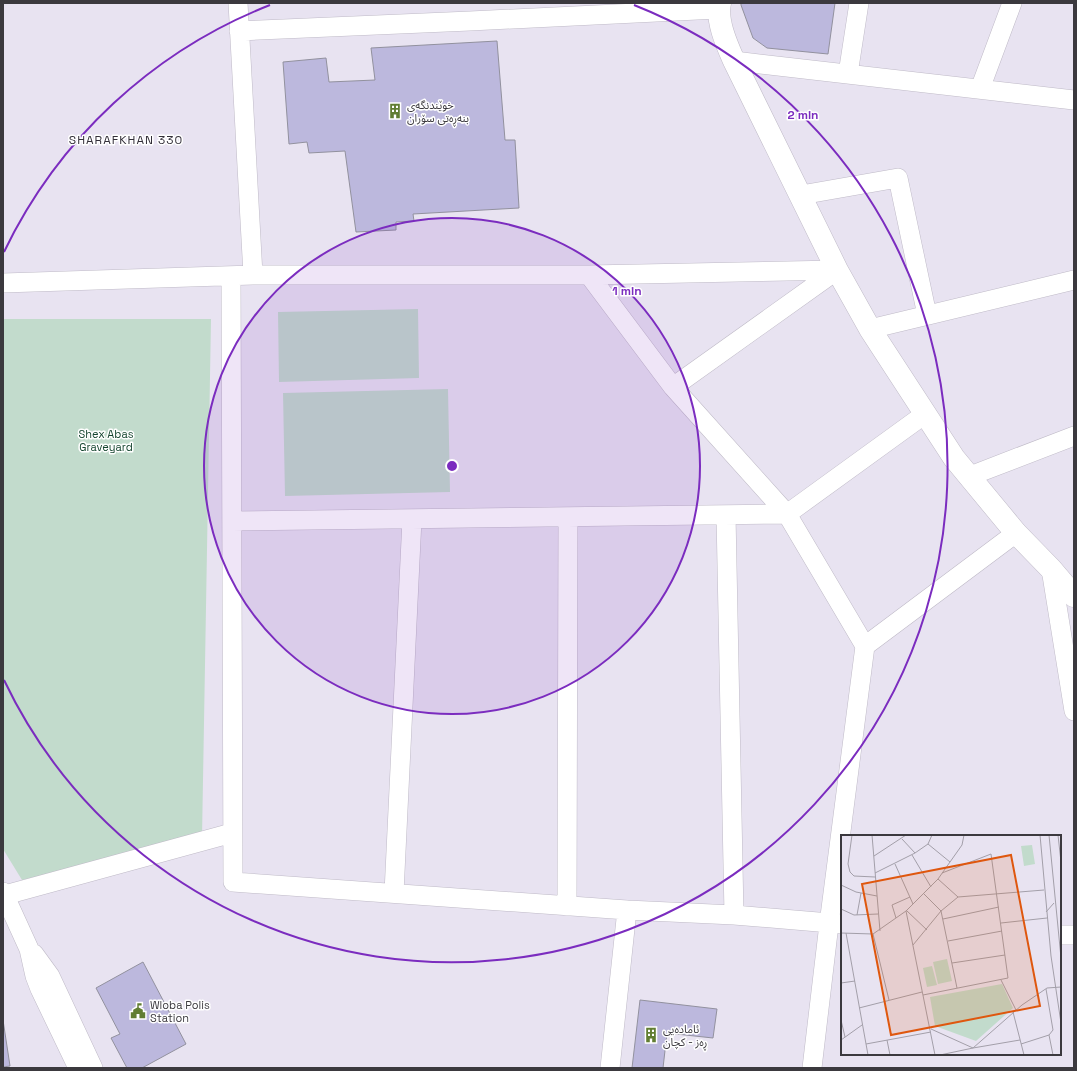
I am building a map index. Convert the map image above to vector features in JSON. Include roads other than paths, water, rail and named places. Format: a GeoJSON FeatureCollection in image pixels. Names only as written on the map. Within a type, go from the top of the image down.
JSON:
{"type":"FeatureCollection","features":[{"type":"Feature","properties":{"kind":"street"},"geometry":{"type":"LineString","coordinates":[[238,3],[253,275]]}},
{"type":"Feature","properties":{"kind":"street"},"geometry":{"type":"LineString","coordinates":[[848,74],[859,3]]}},
{"type":"Feature","properties":{"kind":"street"},"geometry":{"type":"LineString","coordinates":[[980,89],[1012,3]]}},
{"type":"Feature","properties":{"kind":"street"},"geometry":{"type":"LineString","coordinates":[[239,30],[470,21],[719,6],[723,32],[734,61],[837,270],[870,329],[954,458],[1016,534],[1051,569],[1074,596]]}},
{"type":"Feature","properties":{"kind":"street"},"geometry":{"type":"LineString","coordinates":[[734,61],[1074,100]]}},
{"type":"Feature","properties":{"kind":"street"},"geometry":{"type":"LineString","coordinates":[[801,195],[898,178],[927,315]]}},
{"type":"Feature","properties":{"kind":"street"},"geometry":{"type":"LineString","coordinates":[[3,283],[253,275],[589,275],[837,270]]}},
{"type":"Feature","properties":{"kind":"street"},"geometry":{"type":"LineString","coordinates":[[672,387],[837,270]]}},
{"type":"Feature","properties":{"kind":"street"},"geometry":{"type":"LineString","coordinates":[[589,275],[672,387],[787,514],[865,646],[845,835]]}},
{"type":"Feature","properties":{"kind":"street"},"geometry":{"type":"LineString","coordinates":[[231,276],[233,882],[566,906],[734,915],[835,924]]}},
{"type":"Feature","properties":{"kind":"street"},"geometry":{"type":"LineString","coordinates":[[870,329],[1074,280]]}},
{"type":"Feature","properties":{"kind":"street"},"geometry":{"type":"LineString","coordinates":[[232,521],[787,514],[925,414]]}},
{"type":"Feature","properties":{"kind":"street"},"geometry":{"type":"LineString","coordinates":[[970,476],[1074,436]]}},
{"type":"Feature","properties":{"kind":"street"},"geometry":{"type":"LineString","coordinates":[[726,515],[734,915]]}},
{"type":"Feature","properties":{"kind":"street"},"geometry":{"type":"LineString","coordinates":[[566,906],[568,517]]}},
{"type":"Feature","properties":{"kind":"street"},"geometry":{"type":"LineString","coordinates":[[394,894],[412,519]]}},
{"type":"Feature","properties":{"kind":"street"},"geometry":{"type":"LineString","coordinates":[[865,646],[1016,534]]}},
{"type":"Feature","properties":{"kind":"street"},"geometry":{"type":"LineString","coordinates":[[1051,569],[1074,711]]}},
{"type":"Feature","properties":{"kind":"street"},"geometry":{"type":"LineString","coordinates":[[93,1068],[50,976],[30,949],[4,893],[232,833]]}},
{"type":"Feature","properties":{"kind":"street"},"geometry":{"type":"LineString","coordinates":[[812,1068],[835,924],[841,868]]}},
{"type":"Feature","properties":{"kind":"street"},"geometry":{"type":"LineString","coordinates":[[610,1068],[627,910]]}},
{"type":"Feature","properties":{"kind":"street"},"geometry":{"type":"LineString","coordinates":[[1061,935],[1074,935]]}},
{"type":"Feature","properties":{"kind":"street"},"geometry":{"type":"LineString","coordinates":[[30,949],[35,976],[40,989],[78,1068]]}},
{"type":"Feature","properties":{"kind":"place","name":"خوێندنگەی بنەڕەتی سۆران"},"geometry":{"type":"Point","coordinates":[395,111]}},
{"type":"Feature","properties":{"kind":"place","name":"Wloba Polis Station"},"geometry":{"type":"Point","coordinates":[138,1011]}},
{"type":"Feature","properties":{"kind":"place","name":"ئامادەیی ڕەز - کچان"},"geometry":{"type":"Point","coordinates":[651,1035]}},
{"type":"Feature","properties":{"kind":"district","name":"SHARAFKHAN 330"},"geometry":{"type":"Point","coordinates":[126,140]}},
{"type":"Feature","properties":{"kind":"park label","name":"Shex Abas Graveyard"},"geometry":{"type":"Point","coordinates":[106,440]}}]}
